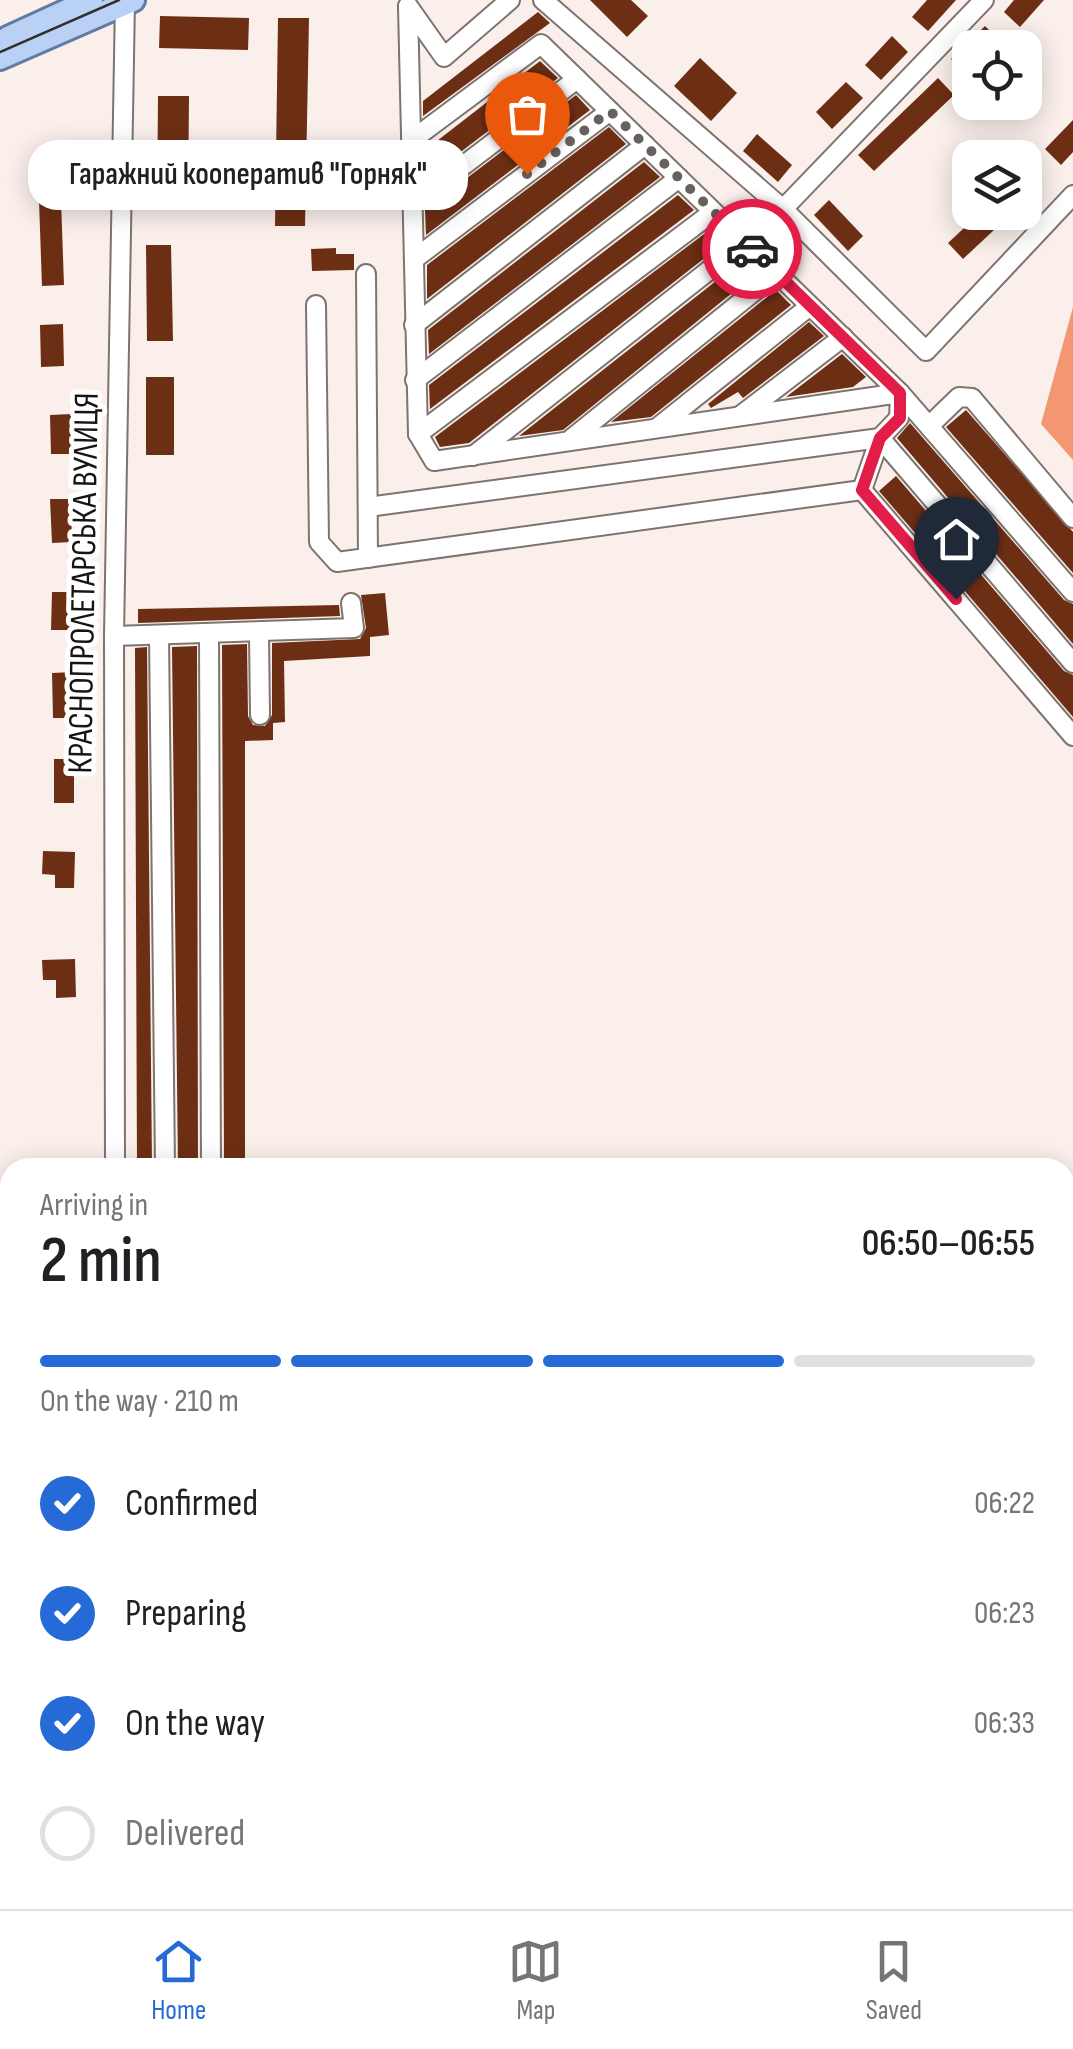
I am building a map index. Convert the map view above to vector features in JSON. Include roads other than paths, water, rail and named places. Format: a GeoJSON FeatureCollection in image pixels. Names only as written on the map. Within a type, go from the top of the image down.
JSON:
{"type":"FeatureCollection","features":[{"type":"Feature","properties":{"kind":"main road"},"geometry":{"type":"LineString","coordinates":[[0,42],[91,0]]}},
{"type":"Feature","properties":{"kind":"main road"},"geometry":{"type":"LineString","coordinates":[[0,58],[128,1]]}},
{"type":"Feature","properties":{"kind":"street"},"geometry":{"type":"LineString","coordinates":[[407,3],[444,57],[510,0]]}},
{"type":"Feature","properties":{"kind":"street"},"geometry":{"type":"LineString","coordinates":[[543,0],[783,209],[926,351],[1073,195]]}},
{"type":"Feature","properties":{"kind":"street"},"geometry":{"type":"LineString","coordinates":[[783,209],[984,0]]}},
{"type":"Feature","properties":{"kind":"street","name":"КРАСНОПРОЛЕТАРСЬКА ВУЛИЦЯ"},"geometry":{"type":"LineString","coordinates":[[115,1158],[114,636],[128,1]]}},
{"type":"Feature","properties":{"kind":"street"},"geometry":{"type":"LineString","coordinates":[[407,3],[417,257],[412,280],[418,434],[434,462],[900,393]]}},
{"type":"Feature","properties":{"kind":"street"},"geometry":{"type":"LineString","coordinates":[[412,140],[541,44],[900,393],[1073,592]]}},
{"type":"Feature","properties":{"kind":"street"},"geometry":{"type":"LineString","coordinates":[[414,204],[577,79]]}},
{"type":"Feature","properties":{"kind":"street"},"geometry":{"type":"LineString","coordinates":[[417,257],[610,111]]}},
{"type":"Feature","properties":{"kind":"street"},"geometry":{"type":"LineString","coordinates":[[414,324],[645,145]]}},
{"type":"Feature","properties":{"kind":"street"},"geometry":{"type":"LineString","coordinates":[[416,380],[678,178]]}},
{"type":"Feature","properties":{"kind":"street"},"geometry":{"type":"LineString","coordinates":[[418,434],[714,212]]}},
{"type":"Feature","properties":{"kind":"street"},"geometry":{"type":"LineString","coordinates":[[473,456],[745,242]]}},
{"type":"Feature","properties":{"kind":"street"},"geometry":{"type":"LineString","coordinates":[[568,442],[777,273]]}},
{"type":"Feature","properties":{"kind":"street"},"geometry":{"type":"LineString","coordinates":[[366,274],[368,558]]}},
{"type":"Feature","properties":{"kind":"street"},"geometry":{"type":"LineString","coordinates":[[316,305],[318,542],[337,562],[862,490]]}},
{"type":"Feature","properties":{"kind":"street"},"geometry":{"type":"LineString","coordinates":[[655,430],[810,306]]}},
{"type":"Feature","properties":{"kind":"street"},"geometry":{"type":"LineString","coordinates":[[738,417],[843,337]]}},
{"type":"Feature","properties":{"kind":"street"},"geometry":{"type":"LineString","coordinates":[[862,490],[880,438],[900,418],[900,393]]}},
{"type":"Feature","properties":{"kind":"street"},"geometry":{"type":"LineString","coordinates":[[929,426],[958,397],[972,398],[1073,518]]}},
{"type":"Feature","properties":{"kind":"street"},"geometry":{"type":"LineString","coordinates":[[368,507],[880,438]]}},
{"type":"Feature","properties":{"kind":"street"},"geometry":{"type":"LineString","coordinates":[[880,438],[1073,663]]}},
{"type":"Feature","properties":{"kind":"street"},"geometry":{"type":"LineString","coordinates":[[862,490],[1073,736]]}},
{"type":"Feature","properties":{"kind":"street"},"geometry":{"type":"LineString","coordinates":[[114,636],[354,628],[351,604]]}},
{"type":"Feature","properties":{"kind":"street"},"geometry":{"type":"LineString","coordinates":[[259,634],[260,716]]}},
{"type":"Feature","properties":{"kind":"street"},"geometry":{"type":"LineString","coordinates":[[159,635],[164,1158]]}},
{"type":"Feature","properties":{"kind":"street"},"geometry":{"type":"LineString","coordinates":[[209,635],[212,1158]]}},
{"type":"Feature","properties":{"kind":"tram line"},"geometry":{"type":"LineString","coordinates":[[0,52],[119,0]]}},
{"type":"Feature","properties":{"kind":"place","name":"Гаражний кооператив \"Горняк\""},"geometry":{"type":"Point","coordinates":[527,174]}}]}
